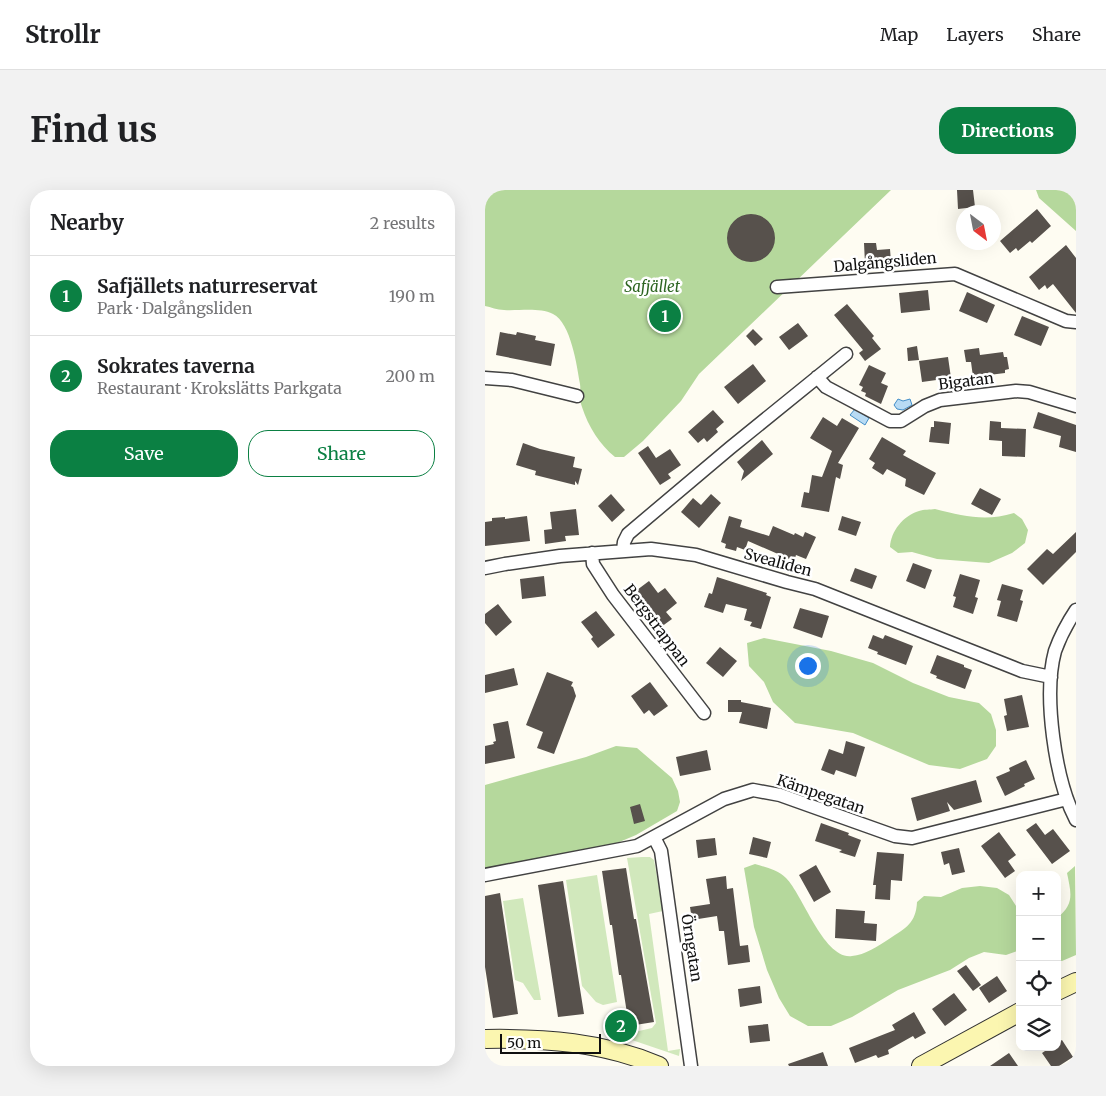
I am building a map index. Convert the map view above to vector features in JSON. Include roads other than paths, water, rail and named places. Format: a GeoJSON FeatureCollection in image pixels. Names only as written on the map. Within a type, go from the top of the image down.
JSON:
{"type":"FeatureCollection","features":[{"type":"Feature","properties":{"kind":"street","name":"Dalgångsliden"},"geometry":{"type":"LineString","coordinates":[[777,287],[955,274],[1066,320],[1076,322]]}},
{"type":"Feature","properties":{"kind":"street"},"geometry":{"type":"LineString","coordinates":[[623,550],[628,534],[846,354]]}},
{"type":"Feature","properties":{"kind":"street","name":"Bigatan"},"geometry":{"type":"LineString","coordinates":[[817,377],[826,387],[889,421],[896,422],[905,420],[925,406],[940,400],[1016,391],[1029,392],[1076,406]]}},
{"type":"Feature","properties":{"kind":"street"},"geometry":{"type":"LineString","coordinates":[[485,378],[512,380],[577,396]]}},
{"type":"Feature","properties":{"kind":"street","name":"Svealiden"},"geometry":{"type":"LineString","coordinates":[[485,568],[623,550],[651,549],[696,555],[815,589],[1022,671],[1051,677]]}},
{"type":"Feature","properties":{"kind":"street","name":"Bergstrappan"},"geometry":{"type":"LineString","coordinates":[[592,553],[593,564],[613,595],[704,713]]}},
{"type":"Feature","properties":{"kind":"street"},"geometry":{"type":"LineString","coordinates":[[1076,610],[1055,651],[1050,698],[1061,778],[1076,820]]}},
{"type":"Feature","properties":{"kind":"street","name":"Kämpegatan"},"geometry":{"type":"LineString","coordinates":[[485,875],[637,846],[724,799],[744,791],[753,790],[780,796],[903,838],[920,837],[1067,799]]}},
{"type":"Feature","properties":{"kind":"street","name":"Örngatan"},"geometry":{"type":"LineString","coordinates":[[654,837],[661,851],[691,1066]]}},
{"type":"Feature","properties":{"kind":"street"},"geometry":{"type":"LineString","coordinates":[[1061,989],[1076,982]]}},
{"type":"Feature","properties":{"kind":"street"},"geometry":{"type":"LineString","coordinates":[[921,1066],[1016,1014]]}},
{"type":"Feature","properties":{"kind":"street"},"geometry":{"type":"LineString","coordinates":[[485,1039],[516,1038],[586,1044],[631,1055],[659,1066]]}},
{"type":"Feature","properties":{"kind":"water"},"geometry":{"type":"Polygon","coordinates":[[[898,399],[903,401],[910,399],[912,405],[903,410],[897,409],[894,405],[898,399]]]}},
{"type":"Feature","properties":{"kind":"water"},"geometry":{"type":"Polygon","coordinates":[[[855,409],[869,418],[865,425],[850,415],[855,409]]]}},
{"type":"Feature","properties":{"kind":"place","name":"Safjällets naturreservat"},"geometry":{"type":"Point","coordinates":[665,316]}},
{"type":"Feature","properties":{"kind":"place","name":"Sokrates taverna"},"geometry":{"type":"Point","coordinates":[621,1026]}},
{"type":"Feature","properties":{"kind":"park label","name":"Safjället"},"geometry":{"type":"Point","coordinates":[652,286]}}]}
